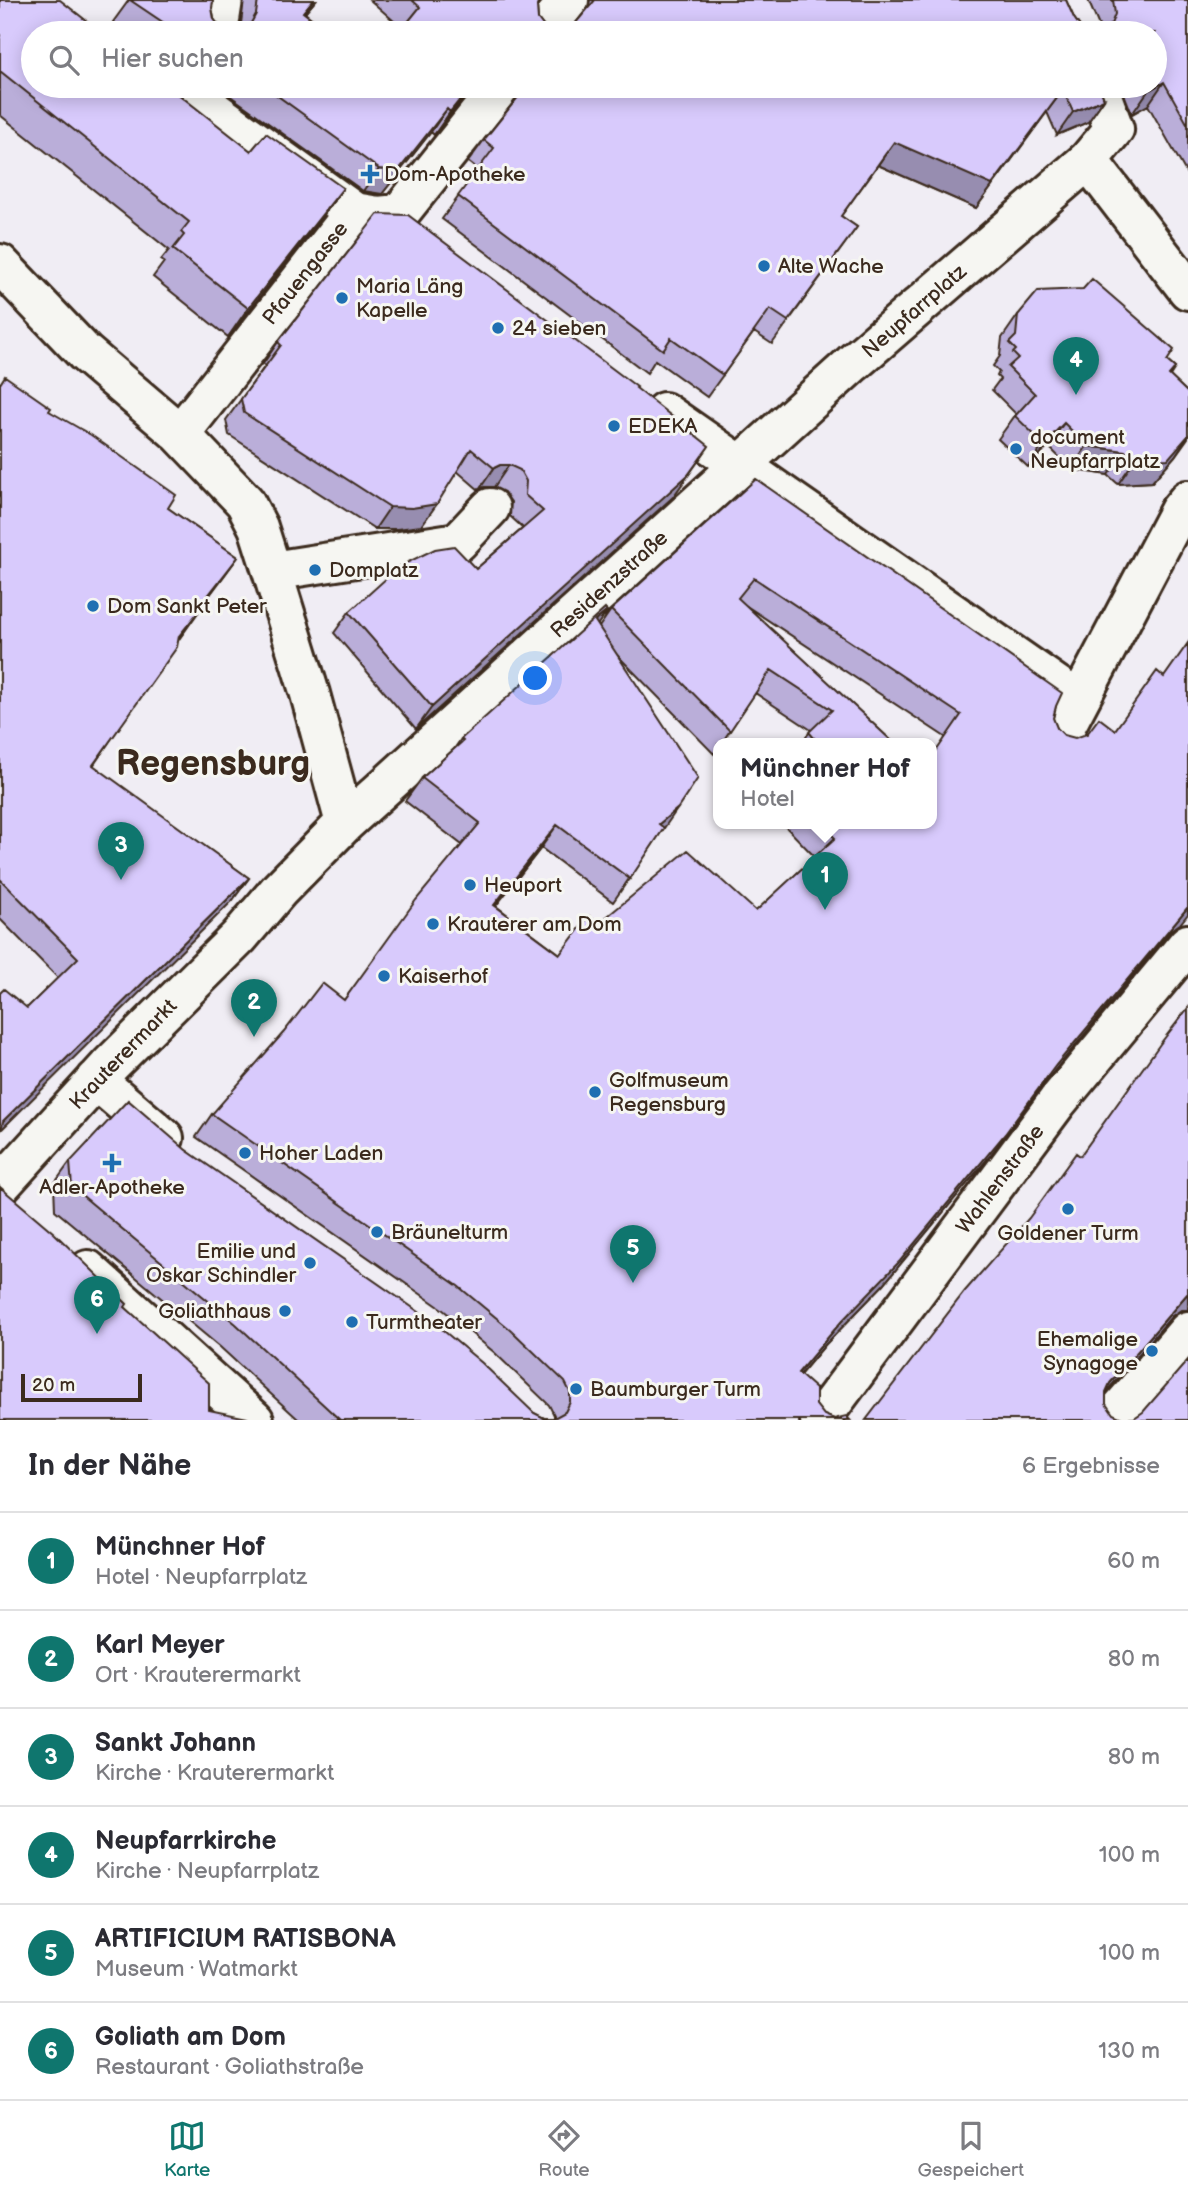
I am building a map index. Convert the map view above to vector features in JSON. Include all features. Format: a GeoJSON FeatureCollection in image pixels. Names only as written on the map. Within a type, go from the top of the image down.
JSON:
{"type":"FeatureCollection","features":[{"type":"Feature","properties":{"kind":"street"},"geometry":{"type":"LineString","coordinates":[[220,21],[223,0]]}},
{"type":"Feature","properties":{"kind":"street"},"geometry":{"type":"LineString","coordinates":[[552,21],[569,0]]}},
{"type":"Feature","properties":{"kind":"street"},"geometry":{"type":"LineString","coordinates":[[206,98],[214,110],[354,212]]}},
{"type":"Feature","properties":{"kind":"street","name":"Pfauengasse"},"geometry":{"type":"LineString","coordinates":[[180,434],[354,212],[410,222],[493,98]]}},
{"type":"Feature","properties":{"kind":"street","name":"Neupfarrplatz"},"geometry":{"type":"LineString","coordinates":[[729,475],[863,354],[1088,160],[1114,129],[1102,98]]}},
{"type":"Feature","properties":{"kind":"street"},"geometry":{"type":"LineString","coordinates":[[1088,160],[1187,286]]}},
{"type":"Feature","properties":{"kind":"street"},"geometry":{"type":"LineString","coordinates":[[0,264],[85,353],[180,434],[245,502],[258,527],[272,571],[310,694],[345,823]]}},
{"type":"Feature","properties":{"kind":"street"},"geometry":{"type":"LineString","coordinates":[[633,389],[700,440],[729,475],[1079,701]]}},
{"type":"Feature","properties":{"kind":"street","name":"Residenzstraße"},"geometry":{"type":"LineString","coordinates":[[345,823],[729,475]]}},
{"type":"Feature","properties":{"kind":"street"},"geometry":{"type":"LineString","coordinates":[[272,571],[458,542],[490,508]]}},
{"type":"Feature","properties":{"kind":"street"},"geometry":{"type":"LineString","coordinates":[[1059,739],[1185,509]]}},
{"type":"Feature","properties":{"kind":"street","name":"Krauterermarkt"},"geometry":{"type":"LineString","coordinates":[[6,1199],[96,1080],[345,823]]}},
{"type":"Feature","properties":{"kind":"street","name":"Wahlenstraße"},"geometry":{"type":"LineString","coordinates":[[820,1420],[1057,1102],[1188,944]]}},
{"type":"Feature","properties":{"kind":"street"},"geometry":{"type":"LineString","coordinates":[[96,1080],[194,1162]]}},
{"type":"Feature","properties":{"kind":"street"},"geometry":{"type":"LineString","coordinates":[[58,1245],[87,1269],[234,1414]]}},
{"type":"Feature","properties":{"kind":"street"},"geometry":{"type":"LineString","coordinates":[[1111,1420],[1188,1331]]}},
{"type":"Feature","properties":{"kind":"building"},"geometry":{"type":"Polygon","coordinates":[[[0,0],[60,0],[87,21],[21,21],[21,88],[0,71],[0,0]]]}},
{"type":"Feature","properties":{"kind":"building"},"geometry":{"type":"Polygon","coordinates":[[[130,0],[213,0],[216,21],[161,21],[130,0]]]}},
{"type":"Feature","properties":{"kind":"building"},"geometry":{"type":"Polygon","coordinates":[[[258,0],[313,0],[303,12],[315,21],[252,21],[258,0]]]}},
{"type":"Feature","properties":{"kind":"building"},"geometry":{"type":"Polygon","coordinates":[[[412,0],[539,0],[537,6],[540,21],[409,21],[420,7],[412,0]]]}},
{"type":"Feature","properties":{"kind":"building"},"geometry":{"type":"Polygon","coordinates":[[[595,0],[1066,0],[1076,21],[578,21],[595,0]]]}},
{"type":"Feature","properties":{"kind":"building"},"geometry":{"type":"Polygon","coordinates":[[[1113,0],[1188,0],[1188,125],[1167,87],[1167,21],[1112,21],[1115,14],[1113,0]]]}},
{"type":"Feature","properties":{"kind":"building"},"geometry":{"type":"Polygon","coordinates":[[[34,98],[183,98],[251,151],[266,133],[343,188],[248,308],[173,249],[184,235],[181,232],[189,222],[34,98]]]}},
{"type":"Feature","properties":{"kind":"building"},"geometry":{"type":"Polygon","coordinates":[[[281,98],[461,98],[450,112],[447,109],[398,171],[379,169],[281,98]]]}},
{"type":"Feature","properties":{"kind":"building"},"geometry":{"type":"Polygon","coordinates":[[[517,98],[1057,98],[992,185],[894,142],[841,216],[857,227],[788,321],[770,309],[723,375],[671,338],[663,350],[458,196],[494,148],[484,140],[517,98]]]}},
{"type":"Feature","properties":{"kind":"building"},"geometry":{"type":"Polygon","coordinates":[[[1067,98],[1104,98],[1104,99],[1073,112],[1067,98]]]}},
{"type":"Feature","properties":{"kind":"building"},"geometry":{"type":"Polygon","coordinates":[[[378,214],[408,215],[637,387],[709,446],[688,475],[432,707],[349,612],[400,566],[435,549],[454,546],[476,569],[543,511],[525,495],[526,481],[520,470],[509,465],[494,468],[471,449],[437,504],[412,508],[390,507],[244,413],[241,399],[281,345],[278,342],[378,214]]]}},
{"type":"Feature","properties":{"kind":"building"},"geometry":{"type":"Polygon","coordinates":[[[1092,279],[1174,350],[1167,361],[1175,368],[1169,375],[1188,393],[1188,436],[1168,459],[1134,461],[1125,451],[1087,446],[1064,423],[1044,444],[1015,416],[1035,394],[1008,367],[1018,358],[1013,353],[1016,350],[1009,343],[1016,336],[1018,315],[1038,291],[1083,289],[1092,279]]]}},
{"type":"Feature","properties":{"kind":"building"},"geometry":{"type":"Polygon","coordinates":[[[5,376],[51,408],[49,411],[91,435],[176,495],[168,508],[238,557],[179,636],[177,647],[93,765],[249,878],[3,1121],[0,1129],[0,993],[4,989],[27,1008],[78,958],[0,879],[0,384],[5,376]]]}},
{"type":"Feature","properties":{"kind":"building"},"geometry":{"type":"Polygon","coordinates":[[[756,479],[1062,693],[1053,718],[1064,735],[1075,738],[1087,734],[1099,718],[1115,730],[1157,671],[1164,677],[1188,643],[1188,907],[1056,1065],[1005,1134],[900,1261],[841,1322],[798,1373],[816,1389],[816,1405],[824,1415],[834,1419],[846,1416],[850,1420],[340,1420],[236,1324],[72,1187],[70,1162],[128,1100],[186,1150],[432,1321],[482,1363],[534,1413],[544,1418],[554,1418],[565,1412],[570,1402],[570,1392],[565,1382],[511,1330],[458,1286],[212,1114],[284,1032],[322,983],[344,1000],[416,900],[480,823],[422,778],[463,741],[461,739],[605,609],[607,611],[595,621],[698,778],[678,808],[659,824],[664,828],[630,879],[557,825],[494,905],[560,954],[589,916],[598,924],[688,850],[756,911],[835,838],[826,829],[937,829],[937,750],[961,715],[754,578],[738,598],[889,738],[814,738],[809,732],[832,710],[771,670],[730,731],[611,610],[756,479]]]}},
{"type":"Feature","properties":{"kind":"building"},"geometry":{"type":"Polygon","coordinates":[[[1188,1008],[1188,1293],[1110,1383],[1106,1392],[1106,1404],[1113,1414],[1124,1419],[1134,1418],[1143,1412],[1188,1360],[1188,1420],[866,1420],[965,1291],[1029,1218],[1076,1153],[1080,1156],[1188,1008]]]}},
{"type":"Feature","properties":{"kind":"building"},"geometry":{"type":"Polygon","coordinates":[[[0,1187],[54,1233],[127,1304],[125,1307],[209,1383],[209,1410],[250,1420],[0,1420],[0,1187]]]}},
{"type":"Feature","properties":{"kind":"place","name":"Dom-Apotheke"},"geometry":{"type":"Point","coordinates":[370,174]}},
{"type":"Feature","properties":{"kind":"place","name":"Alte Wache"},"geometry":{"type":"Point","coordinates":[764,266]}},
{"type":"Feature","properties":{"kind":"place","name":"Maria Läng Kapelle"},"geometry":{"type":"Point","coordinates":[342,298]}},
{"type":"Feature","properties":{"kind":"place","name":"24 sieben"},"geometry":{"type":"Point","coordinates":[498,328]}},
{"type":"Feature","properties":{"kind":"place","name":"Neupfarrkirche"},"geometry":{"type":"Point","coordinates":[1076,395]}},
{"type":"Feature","properties":{"kind":"place","name":"EDEKA"},"geometry":{"type":"Point","coordinates":[614,426]}},
{"type":"Feature","properties":{"kind":"place","name":"document Neupfarrplatz"},"geometry":{"type":"Point","coordinates":[1016,449]}},
{"type":"Feature","properties":{"kind":"place","name":"Domplatz"},"geometry":{"type":"Point","coordinates":[315,570]}},
{"type":"Feature","properties":{"kind":"place","name":"Dom Sankt Peter"},"geometry":{"type":"Point","coordinates":[93,606]}},
{"type":"Feature","properties":{"kind":"place","name":"Sankt Johann"},"geometry":{"type":"Point","coordinates":[121,880]}},
{"type":"Feature","properties":{"kind":"place","name":"Heuport"},"geometry":{"type":"Point","coordinates":[470,885]}},
{"type":"Feature","properties":{"kind":"place","name":"Münchner Hof"},"geometry":{"type":"Point","coordinates":[825,910]}},
{"type":"Feature","properties":{"kind":"place","name":"Krauterer am Dom"},"geometry":{"type":"Point","coordinates":[433,924]}},
{"type":"Feature","properties":{"kind":"place","name":"Kaiserhof"},"geometry":{"type":"Point","coordinates":[384,976]}},
{"type":"Feature","properties":{"kind":"place","name":"Karl Meyer"},"geometry":{"type":"Point","coordinates":[254,1037]}},
{"type":"Feature","properties":{"kind":"place","name":"Golfmuseum Regensburg"},"geometry":{"type":"Point","coordinates":[595,1092]}},
{"type":"Feature","properties":{"kind":"place","name":"Hoher Laden"},"geometry":{"type":"Point","coordinates":[245,1153]}},
{"type":"Feature","properties":{"kind":"place","name":"Adler-Apotheke"},"geometry":{"type":"Point","coordinates":[112,1163]}},
{"type":"Feature","properties":{"kind":"place","name":"Goldener Turm"},"geometry":{"type":"Point","coordinates":[1068,1209]}},
{"type":"Feature","properties":{"kind":"place","name":"Bräunelturm"},"geometry":{"type":"Point","coordinates":[377,1232]}},
{"type":"Feature","properties":{"kind":"place","name":"Emilie und Oskar Schindler"},"geometry":{"type":"Point","coordinates":[310,1263]}},
{"type":"Feature","properties":{"kind":"place","name":"ARTIFICIUM RATISBONA"},"geometry":{"type":"Point","coordinates":[633,1283]}},
{"type":"Feature","properties":{"kind":"place","name":"Goliathhaus"},"geometry":{"type":"Point","coordinates":[285,1311]}},
{"type":"Feature","properties":{"kind":"place","name":"Turmtheater"},"geometry":{"type":"Point","coordinates":[352,1322]}},
{"type":"Feature","properties":{"kind":"place","name":"Goliath am Dom"},"geometry":{"type":"Point","coordinates":[97,1334]}},
{"type":"Feature","properties":{"kind":"place","name":"Ehemalige Synagoge"},"geometry":{"type":"Point","coordinates":[1152,1351]}},
{"type":"Feature","properties":{"kind":"place","name":"Baumburger Turm"},"geometry":{"type":"Point","coordinates":[576,1389]}},
{"type":"Feature","properties":{"kind":"district","name":"Regensburg"},"geometry":{"type":"Point","coordinates":[213,763]}}]}
